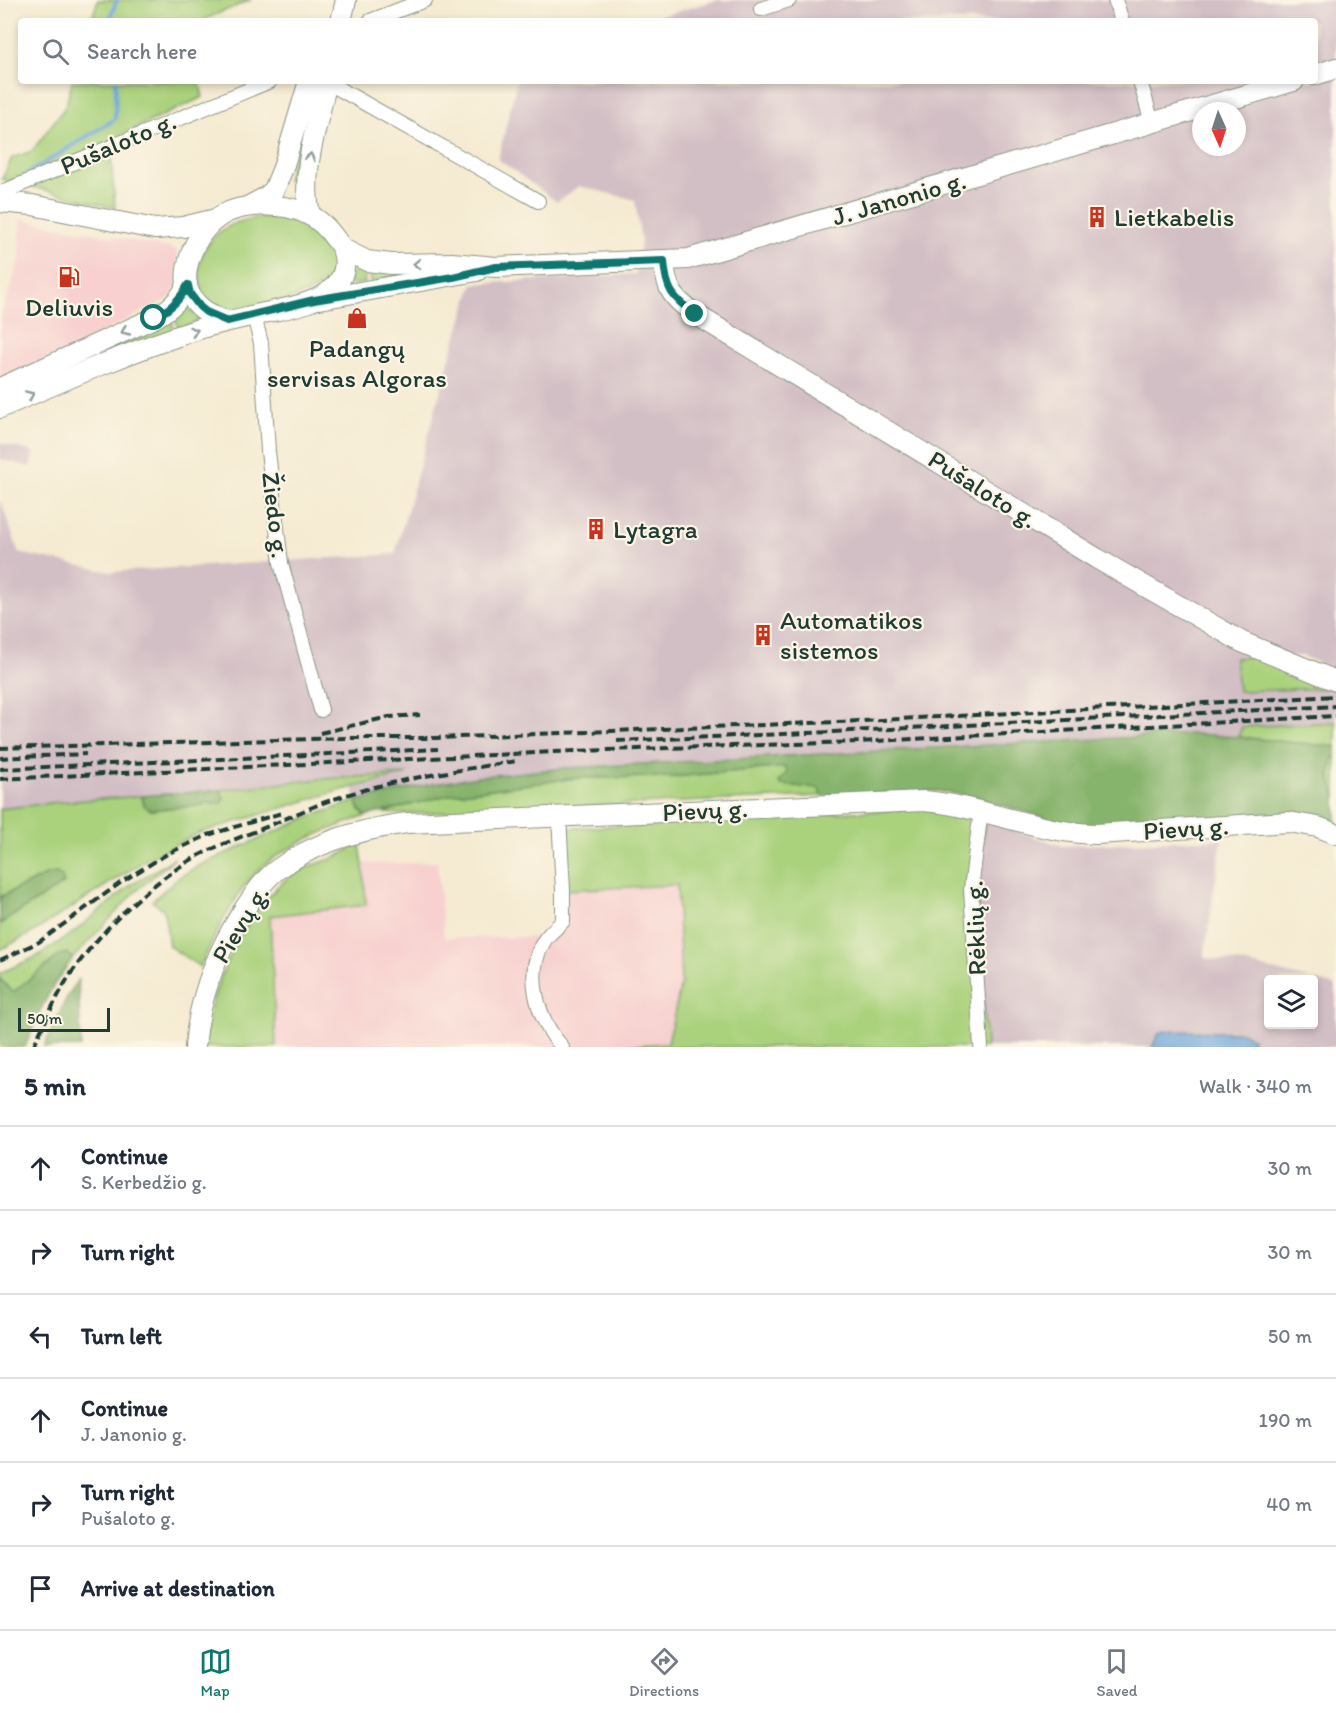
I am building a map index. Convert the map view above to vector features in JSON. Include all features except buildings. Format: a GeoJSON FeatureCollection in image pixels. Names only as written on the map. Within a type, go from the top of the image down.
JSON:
{"type":"FeatureCollection","features":[{"type":"Feature","properties":{"kind":"main road"},"geometry":{"type":"LineString","coordinates":[[328,18],[332,0]]}},
{"type":"Feature","properties":{"kind":"main road"},"geometry":{"type":"LineString","coordinates":[[342,18],[346,0]]}},
{"type":"Feature","properties":{"kind":"main road"},"geometry":{"type":"LineString","coordinates":[[1318,74],[1336,68]]}},
{"type":"Feature","properties":{"kind":"main road"},"geometry":{"type":"LineString","coordinates":[[227,321],[206,312],[190,294],[189,257],[199,237],[216,219],[266,197],[274,190],[320,84]]}},
{"type":"Feature","properties":{"kind":"main road"},"geometry":{"type":"LineString","coordinates":[[310,215],[306,189],[321,84]]}},
{"type":"Feature","properties":{"kind":"main road","name":"J. Janonio g."},"geometry":{"type":"LineString","coordinates":[[343,249],[367,261],[392,264],[496,267],[664,261],[704,255],[1284,84]]}},
{"type":"Feature","properties":{"kind":"main road","name":"Pušaloto g."},"geometry":{"type":"LineString","coordinates":[[0,193],[32,205]]}},
{"type":"Feature","properties":{"kind":"main road","name":"Pušaloto g."},"geometry":{"type":"LineString","coordinates":[[0,202],[32,205],[155,229],[183,227],[216,219]]}},
{"type":"Feature","properties":{"kind":"main road"},"geometry":{"type":"LineString","coordinates":[[0,408],[91,368],[227,321],[314,300],[334,287],[345,266],[343,249],[328,230],[310,215],[281,206],[246,207]]}},
{"type":"Feature","properties":{"kind":"main road","name":"Pušaloto g."},"geometry":{"type":"LineString","coordinates":[[155,229],[177,240],[189,257]]}},
{"type":"Feature","properties":{"kind":"main road","name":"Pušaloto g."},"geometry":{"type":"LineString","coordinates":[[664,261],[669,289],[679,303],[695,314],[1096,558],[1242,642],[1336,681]]}},
{"type":"Feature","properties":{"kind":"main road","name":"J. Janonio g."},"geometry":{"type":"LineString","coordinates":[[314,300],[453,277],[496,267]]}},
{"type":"Feature","properties":{"kind":"main road"},"geometry":{"type":"LineString","coordinates":[[0,388],[154,318],[179,300],[188,285]]}},
{"type":"Feature","properties":{"kind":"main road","name":"Pievų g."},"geometry":{"type":"LineString","coordinates":[[195,1047],[198,1018],[207,981],[224,944],[263,882],[278,869],[323,845],[373,827],[407,823],[924,801],[953,803],[1073,834],[1289,822],[1318,827],[1336,834]]}},
{"type":"Feature","properties":{"kind":"street"},"geometry":{"type":"LineString","coordinates":[[378,18],[425,0]]}},
{"type":"Feature","properties":{"kind":"street"},"geometry":{"type":"LineString","coordinates":[[761,9],[789,0]]}},
{"type":"Feature","properties":{"kind":"street"},"geometry":{"type":"LineString","coordinates":[[1115,0],[1121,18]]}},
{"type":"Feature","properties":{"kind":"street","name":"Pušaloto g."},"geometry":{"type":"LineString","coordinates":[[0,193],[263,84]]}},
{"type":"Feature","properties":{"kind":"street"},"geometry":{"type":"LineString","coordinates":[[326,84],[538,201]]}},
{"type":"Feature","properties":{"kind":"street"},"geometry":{"type":"LineString","coordinates":[[1141,84],[1152,123]]}},
{"type":"Feature","properties":{"kind":"street","name":"Žiedo g."},"geometry":{"type":"LineString","coordinates":[[254,316],[261,343],[268,451],[281,564],[321,710]]}},
{"type":"Feature","properties":{"kind":"street","name":"Rėklių g."},"geometry":{"type":"LineString","coordinates":[[981,810],[971,889],[981,1047]]}},
{"type":"Feature","properties":{"kind":"street"},"geometry":{"type":"LineString","coordinates":[[559,817],[563,921],[547,937],[538,953],[536,990],[539,1011],[546,1026],[562,1047]]}},
{"type":"Feature","properties":{"kind":"shaded area"},"geometry":{"type":"Polygon","coordinates":[[[717,0],[1336,0],[1336,671],[1303,656],[1235,658],[1336,688],[1336,722],[1242,727],[1238,737],[1194,734],[1162,735],[567,768],[485,776],[427,785],[356,801],[353,787],[403,775],[322,779],[0,809],[0,499],[19,553],[111,572],[395,554],[450,357],[473,284],[636,274],[641,241],[635,200],[579,186],[557,202],[498,159],[516,84],[1318,84],[1318,18],[654,18],[717,0]]]}},
{"type":"Feature","properties":{"kind":"shaded area"},"geometry":{"type":"Polygon","coordinates":[[[20,219],[175,249],[178,255],[177,284],[170,298],[0,381],[0,319],[20,258],[20,219]]]}},
{"type":"Feature","properties":{"kind":"shaded area"},"geometry":{"type":"Polygon","coordinates":[[[0,443],[34,452],[30,467],[0,459],[0,443]]]}},
{"type":"Feature","properties":{"kind":"shaded area"},"geometry":{"type":"Polygon","coordinates":[[[985,820],[1062,846],[1222,839],[1204,958],[1238,962],[1293,975],[1264,975],[1264,1029],[1318,1029],[1318,981],[1336,986],[1336,1047],[986,1047],[977,897],[985,820]]]}},
{"type":"Feature","properties":{"kind":"shaded area"},"geometry":{"type":"Polygon","coordinates":[[[437,862],[444,938],[547,937],[563,921],[563,890],[677,885],[681,983],[668,1043],[606,1047],[276,1047],[270,916],[365,905],[363,864],[437,862]]]}},
{"type":"Feature","properties":{"kind":"green space"},"geometry":{"type":"Polygon","coordinates":[[[98,0],[251,0],[207,18],[92,18],[98,0]]]}},
{"type":"Feature","properties":{"kind":"green space"},"geometry":{"type":"Polygon","coordinates":[[[71,84],[200,84],[203,97],[110,140],[115,208],[2,179],[12,158],[32,151],[66,106],[71,84]]]}},
{"type":"Feature","properties":{"kind":"green space"},"geometry":{"type":"Polygon","coordinates":[[[315,84],[315,84],[299,182],[287,180],[315,84]]]}},
{"type":"Feature","properties":{"kind":"green space"},"geometry":{"type":"Polygon","coordinates":[[[262,217],[303,224],[320,235],[332,251],[335,264],[332,275],[316,290],[292,298],[238,312],[218,308],[204,295],[201,287],[199,268],[205,249],[216,235],[229,226],[262,217]]]}},
{"type":"Feature","properties":{"kind":"green space"},"geometry":{"type":"Polygon","coordinates":[[[356,265],[364,267],[365,283],[351,285],[349,281],[356,265]]]}},
{"type":"Feature","properties":{"kind":"green space"},"geometry":{"type":"Polygon","coordinates":[[[370,269],[449,269],[371,282],[370,269]]]}},
{"type":"Feature","properties":{"kind":"green space"},"geometry":{"type":"Polygon","coordinates":[[[186,305],[200,319],[179,330],[175,316],[186,305]]]}},
{"type":"Feature","properties":{"kind":"green space"},"geometry":{"type":"Polygon","coordinates":[[[170,317],[175,331],[23,391],[93,352],[170,317]]]}},
{"type":"Feature","properties":{"kind":"green space"},"geometry":{"type":"Polygon","coordinates":[[[1258,657],[1336,688],[1238,691],[1235,658],[1258,657]]]}},
{"type":"Feature","properties":{"kind":"green space"},"geometry":{"type":"Polygon","coordinates":[[[1336,722],[1336,747],[1238,737],[1242,727],[1336,722]]]}},
{"type":"Feature","properties":{"kind":"green space"},"geometry":{"type":"Polygon","coordinates":[[[1194,734],[1336,747],[1336,758],[1333,757],[1330,776],[1336,799],[1336,826],[1099,826],[1056,821],[970,796],[937,791],[821,796],[819,788],[781,785],[779,781],[787,773],[785,767],[672,777],[576,778],[453,794],[366,816],[356,801],[427,785],[485,776],[567,768],[1194,734]]]}},
{"type":"Feature","properties":{"kind":"green space"},"geometry":{"type":"Polygon","coordinates":[[[1333,757],[1336,758],[1336,799],[1330,776],[1333,757]]]}},
{"type":"Feature","properties":{"kind":"green space"},"geometry":{"type":"Polygon","coordinates":[[[786,767],[787,773],[779,781],[819,788],[821,796],[384,813],[423,800],[453,794],[576,778],[672,777],[786,767]]]}},
{"type":"Feature","properties":{"kind":"green space"},"geometry":{"type":"Polygon","coordinates":[[[407,774],[338,791],[199,833],[147,859],[35,931],[0,950],[0,924],[64,883],[46,875],[0,897],[0,809],[142,796],[144,805],[150,810],[221,803],[224,798],[220,790],[322,779],[407,774]]]}},
{"type":"Feature","properties":{"kind":"green space"},"geometry":{"type":"Polygon","coordinates":[[[220,790],[224,798],[221,803],[150,810],[144,805],[142,796],[220,790]]]}},
{"type":"Feature","properties":{"kind":"green space"},"geometry":{"type":"Polygon","coordinates":[[[356,801],[366,816],[291,847],[276,856],[253,876],[230,908],[200,967],[169,946],[164,910],[152,901],[179,877],[200,865],[306,818],[356,801]]]}},
{"type":"Feature","properties":{"kind":"green space"},"geometry":{"type":"Polygon","coordinates":[[[925,808],[985,820],[977,897],[986,1047],[606,1047],[668,1043],[681,983],[677,885],[563,890],[559,829],[925,808]]]}},
{"type":"Feature","properties":{"kind":"green space"},"geometry":{"type":"Polygon","coordinates":[[[359,839],[366,905],[270,916],[276,1047],[204,1047],[206,1026],[221,977],[245,928],[260,907],[292,875],[343,853],[359,839]]]}},
{"type":"Feature","properties":{"kind":"green space"},"geometry":{"type":"Polygon","coordinates":[[[175,858],[137,890],[73,958],[67,953],[60,955],[13,992],[0,979],[0,973],[36,957],[70,935],[131,885],[175,858]]]}},
{"type":"Feature","properties":{"kind":"green space"},"geometry":{"type":"Polygon","coordinates":[[[56,873],[62,876],[64,883],[0,924],[0,897],[46,875],[56,873]]]}},
{"type":"Feature","properties":{"kind":"green space"},"geometry":{"type":"Polygon","coordinates":[[[67,953],[73,958],[53,986],[25,1047],[0,1047],[0,979],[13,992],[60,955],[67,953]]]}},
{"type":"Feature","properties":{"kind":"green space"},"geometry":{"type":"Polygon","coordinates":[[[78,979],[81,1047],[44,1047],[66,999],[78,979]]]}},
{"type":"Feature","properties":{"kind":"water"},"geometry":{"type":"Polygon","coordinates":[[[1166,1031],[1243,1032],[1252,1039],[1251,1047],[1152,1047],[1159,1033],[1166,1031]]]}},
{"type":"Feature","properties":{"kind":"waterway"},"geometry":{"type":"LineString","coordinates":[[110,18],[117,0]]}},
{"type":"Feature","properties":{"kind":"waterway"},"geometry":{"type":"LineString","coordinates":[[24,176],[115,119],[116,84]]}},
{"type":"Feature","properties":{"kind":"railway"},"geometry":{"type":"LineString","coordinates":[[0,748],[346,738],[436,738],[862,721],[1336,696]]}},
{"type":"Feature","properties":{"kind":"railway"},"geometry":{"type":"LineString","coordinates":[[617,741],[1336,706]]}},
{"type":"Feature","properties":{"kind":"railway"},"geometry":{"type":"LineString","coordinates":[[320,733],[389,717],[420,715]]}},
{"type":"Feature","properties":{"kind":"railway"},"geometry":{"type":"LineString","coordinates":[[0,779],[575,751],[858,742],[1336,716]]}},
{"type":"Feature","properties":{"kind":"railway"},"geometry":{"type":"LineString","coordinates":[[0,769],[438,749]]}},
{"type":"Feature","properties":{"kind":"railway"},"geometry":{"type":"LineString","coordinates":[[0,758],[86,754]]}},
{"type":"Feature","properties":{"kind":"railway"},"geometry":{"type":"LineString","coordinates":[[33,1047],[68,978],[92,946],[120,915],[152,887],[184,864],[205,852],[318,805],[356,792],[424,776],[516,761]]}},
{"type":"Feature","properties":{"kind":"railway"},"geometry":{"type":"LineString","coordinates":[[0,960],[39,942],[123,881],[167,854],[208,835],[285,812]]}},
{"type":"Feature","properties":{"kind":"place","name":"Lietkabelis"},"geometry":{"type":"Point","coordinates":[1097,217]}},
{"type":"Feature","properties":{"kind":"place","name":"Deliuvis"},"geometry":{"type":"Point","coordinates":[69,277]}},
{"type":"Feature","properties":{"kind":"place","name":"Padangų servisas Algoras"},"geometry":{"type":"Point","coordinates":[357,318]}},
{"type":"Feature","properties":{"kind":"place","name":"Lytagra"},"geometry":{"type":"Point","coordinates":[596,529]}},
{"type":"Feature","properties":{"kind":"place","name":"Automatikos sistemos"},"geometry":{"type":"Point","coordinates":[763,635]}},
{"type":"Feature","properties":{"kind":"route"},"geometry":{"type":"LineString","coordinates":[[154,318],[179,300],[188,285],[190,294],[200,307],[215,317],[227,321],[314,300],[453,277],[496,267],[664,261],[669,289],[679,303],[695,314]]}}]}
